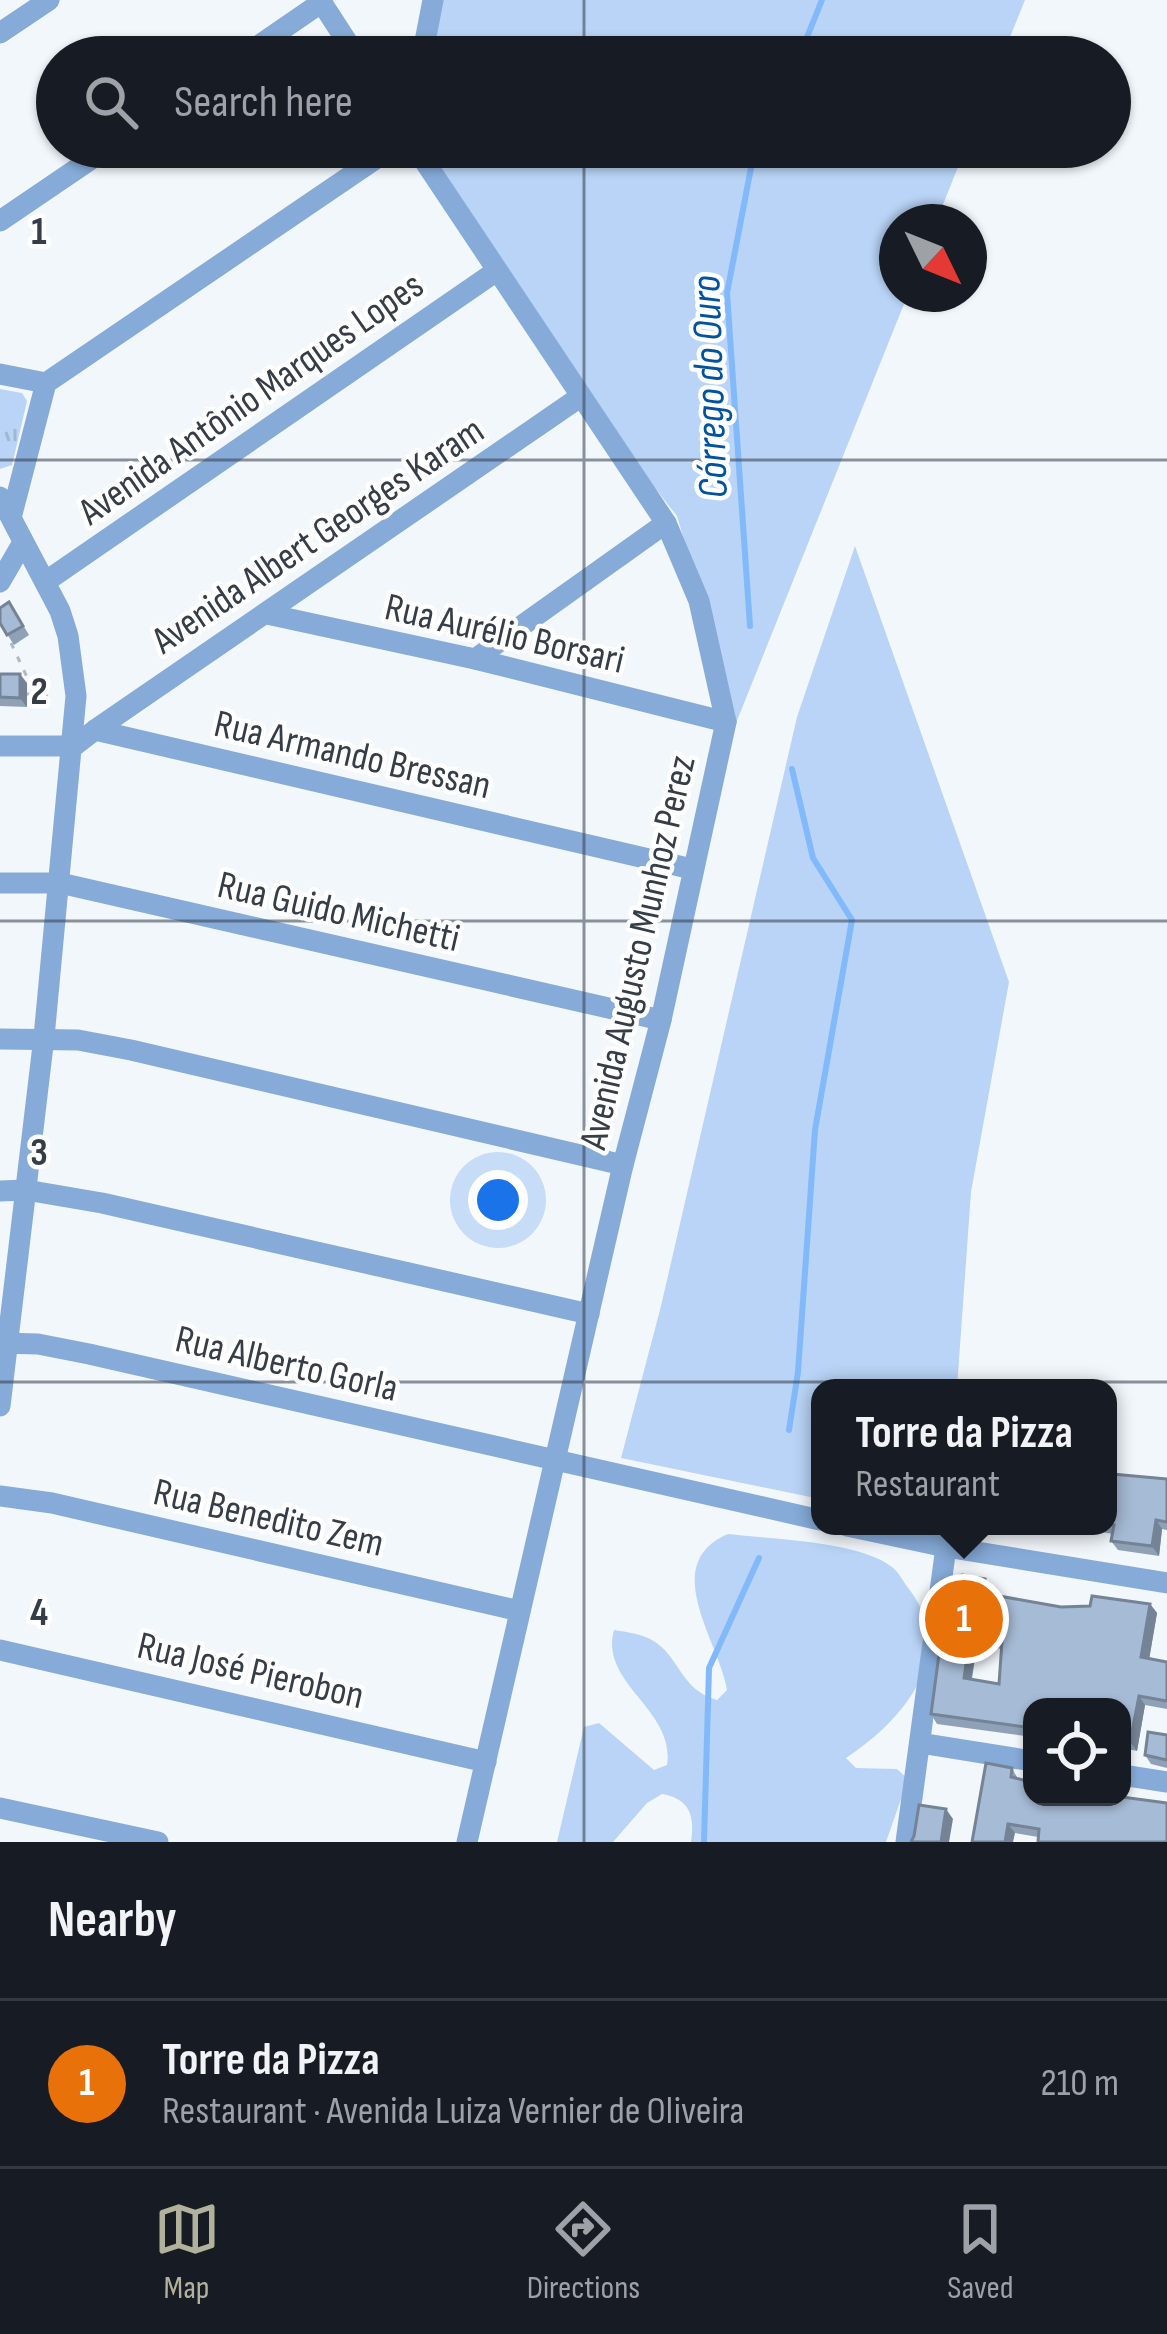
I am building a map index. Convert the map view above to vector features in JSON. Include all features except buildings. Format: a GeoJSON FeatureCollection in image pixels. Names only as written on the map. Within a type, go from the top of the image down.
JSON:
{"type":"FeatureCollection","features":[{"type":"Feature","properties":{"kind":"street"},"geometry":{"type":"LineString","coordinates":[[0,33],[49,0]]}},
{"type":"Feature","properties":{"kind":"street"},"geometry":{"type":"LineString","coordinates":[[426,36],[433,0]]}},
{"type":"Feature","properties":{"kind":"street"},"geometry":{"type":"LineString","coordinates":[[272,36],[321,1],[344,36]]}},
{"type":"Feature","properties":{"kind":"street"},"geometry":{"type":"LineString","coordinates":[[0,221],[78,168]]}},
{"type":"Feature","properties":{"kind":"street"},"geometry":{"type":"LineString","coordinates":[[0,1406],[44,1037],[76,696],[68,636],[6,506],[46,383],[362,168]]}},
{"type":"Feature","properties":{"kind":"street","name":"Avenida Augusto Munhoz Perez"},"geometry":{"type":"LineString","coordinates":[[428,168],[666,524],[699,601],[726,722],[662,1020],[623,1165],[467,1842]]}},
{"type":"Feature","properties":{"kind":"street","name":"Avenida Antônio Marques Lopes"},"geometry":{"type":"LineString","coordinates":[[46,582],[495,272]]}},
{"type":"Feature","properties":{"kind":"street"},"geometry":{"type":"LineString","coordinates":[[0,374],[46,383]]}},
{"type":"Feature","properties":{"kind":"street","name":"Avenida Albert Georges Karam"},"geometry":{"type":"LineString","coordinates":[[95,730],[580,397]]}},
{"type":"Feature","properties":{"kind":"street"},"geometry":{"type":"LineString","coordinates":[[475,659],[666,524]]}},
{"type":"Feature","properties":{"kind":"street"},"geometry":{"type":"LineString","coordinates":[[0,582],[22,544]]}},
{"type":"Feature","properties":{"kind":"street","name":"Rua Aurélio Borsari"},"geometry":{"type":"LineString","coordinates":[[267,614],[475,659],[726,722]]}},
{"type":"Feature","properties":{"kind":"street"},"geometry":{"type":"LineString","coordinates":[[0,746],[74,746],[95,730]]}},
{"type":"Feature","properties":{"kind":"street","name":"Rua Armando Bressan"},"geometry":{"type":"LineString","coordinates":[[95,730],[692,869]]}},
{"type":"Feature","properties":{"kind":"street","name":"Rua Guido Michetti"},"geometry":{"type":"LineString","coordinates":[[0,883],[60,883],[662,1020]]}},
{"type":"Feature","properties":{"kind":"street"},"geometry":{"type":"LineString","coordinates":[[0,1039],[44,1037],[131,1050],[623,1165]]}},
{"type":"Feature","properties":{"kind":"street"},"geometry":{"type":"LineString","coordinates":[[0,1192],[26,1190],[125,1209],[589,1314]]}},
{"type":"Feature","properties":{"kind":"street","name":"Rua Alberto Gorla"},"geometry":{"type":"LineString","coordinates":[[5,1343],[38,1343],[89,1354],[811,1518]]}},
{"type":"Feature","properties":{"kind":"street","name":"Rua Benedito Zem"},"geometry":{"type":"LineString","coordinates":[[0,1496],[52,1503],[520,1611]]}},
{"type":"Feature","properties":{"kind":"street"},"geometry":{"type":"LineString","coordinates":[[889,1535],[1167,1583]]}},
{"type":"Feature","properties":{"kind":"street"},"geometry":{"type":"LineString","coordinates":[[905,1842],[946,1547]]}},
{"type":"Feature","properties":{"kind":"street","name":"Rua José Pierobon"},"geometry":{"type":"LineString","coordinates":[[0,1650],[486,1762]]}},
{"type":"Feature","properties":{"kind":"street"},"geometry":{"type":"LineString","coordinates":[[920,1743],[1023,1760]]}},
{"type":"Feature","properties":{"kind":"street"},"geometry":{"type":"LineString","coordinates":[[1131,1776],[1167,1782]]}},
{"type":"Feature","properties":{"kind":"street"},"geometry":{"type":"LineString","coordinates":[[0,1808],[158,1842]]}},
{"type":"Feature","properties":{"kind":"path"},"geometry":{"type":"LineString","coordinates":[[12,642],[35,694],[27,694]]}},
{"type":"Feature","properties":{"kind":"green space"},"geometry":{"type":"Polygon","coordinates":[[[437,0],[1025,0],[1010,36],[430,36],[437,0]]]}},
{"type":"Feature","properties":{"kind":"green space"},"geometry":{"type":"Polygon","coordinates":[[[432,168],[958,168],[943,204],[879,204],[879,312],[901,312],[726,748],[730,694],[677,516],[581,394],[432,168]]]}},
{"type":"Feature","properties":{"kind":"green space"},"geometry":{"type":"Polygon","coordinates":[[[0,389],[22,393],[27,401],[12,465],[0,469],[0,389]]]}},
{"type":"Feature","properties":{"kind":"green space"},"geometry":{"type":"Polygon","coordinates":[[[855,546],[1009,982],[971,1192],[958,1379],[811,1379],[811,1497],[621,1458],[661,1306],[797,717],[855,546]]]}},
{"type":"Feature","properties":{"kind":"green space"},"geometry":{"type":"Polygon","coordinates":[[[728,1534],[813,1543],[877,1558],[897,1572],[923,1614],[929,1638],[918,1684],[887,1725],[846,1758],[856,1768],[897,1769],[908,1779],[886,1842],[691,1842],[689,1810],[662,1794],[647,1803],[613,1842],[557,1842],[584,1727],[599,1723],[654,1770],[667,1765],[660,1728],[617,1666],[614,1630],[652,1640],[705,1695],[717,1700],[727,1690],[695,1584],[697,1564],[708,1547],[728,1534]]]}},
{"type":"Feature","properties":{"kind":"waterway","name":"Córrego do Ouro"},"geometry":{"type":"LineString","coordinates":[[807,36],[822,0]]}},
{"type":"Feature","properties":{"kind":"waterway","name":"Córrego do Ouro"},"geometry":{"type":"LineString","coordinates":[[750,626],[727,293],[751,168]]}},
{"type":"Feature","properties":{"kind":"waterway"},"geometry":{"type":"LineString","coordinates":[[789,1430],[798,1372],[815,1130],[852,920],[813,858],[792,769]]}},
{"type":"Feature","properties":{"kind":"waterway"},"geometry":{"type":"LineString","coordinates":[[704,1842],[709,1668],[759,1558]]}},
{"type":"Feature","properties":{"kind":"place","name":"Torre da Pizza"},"geometry":{"type":"Point","coordinates":[964,1619]}}]}
